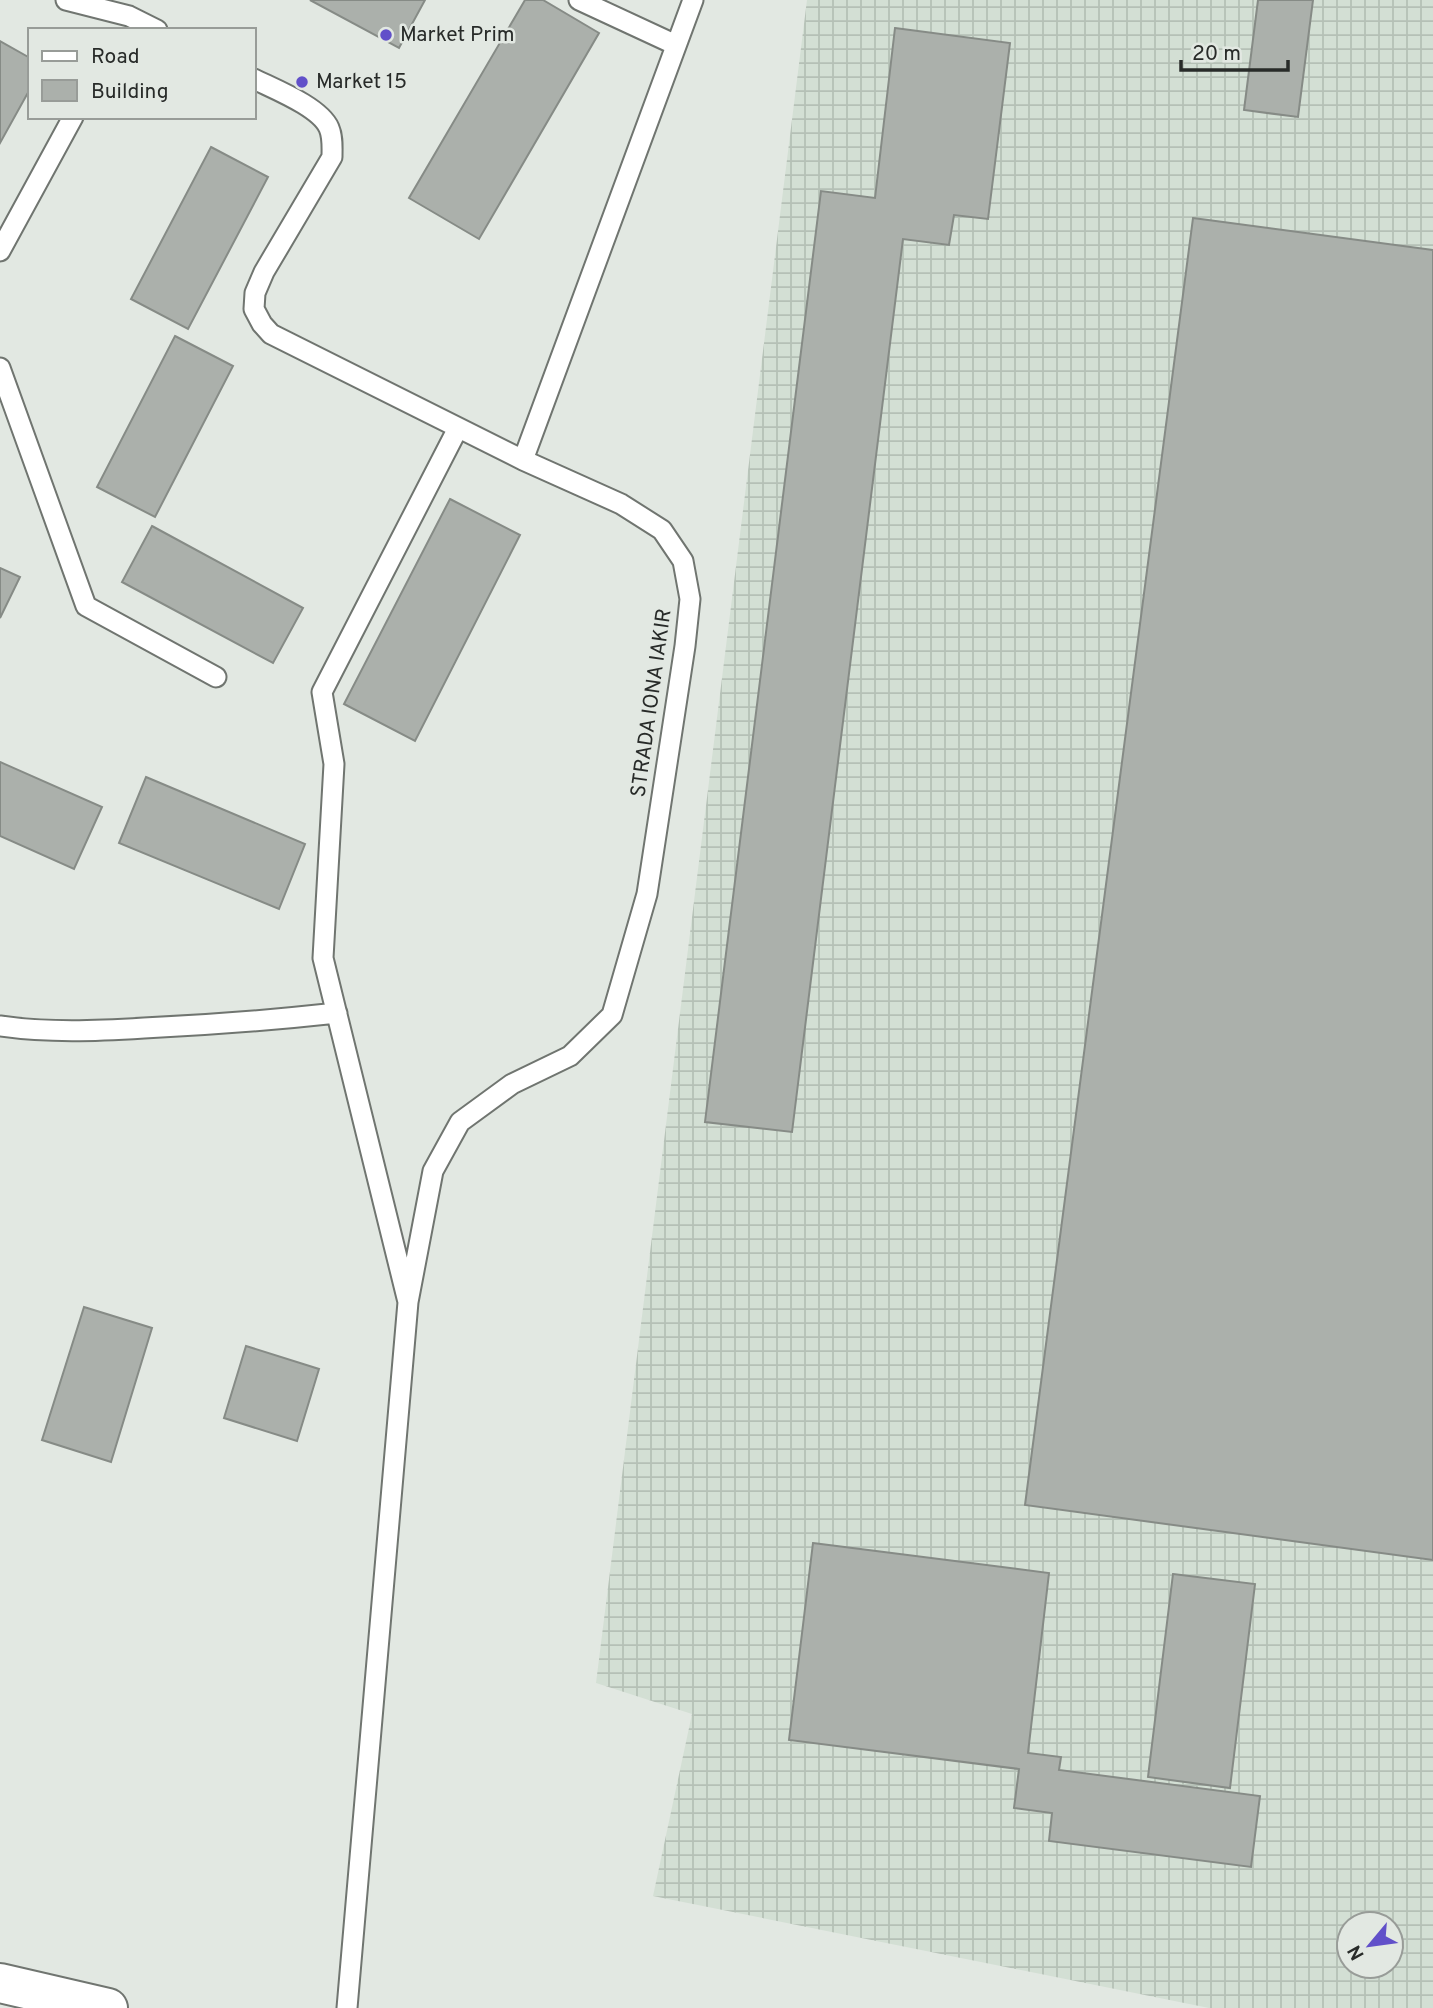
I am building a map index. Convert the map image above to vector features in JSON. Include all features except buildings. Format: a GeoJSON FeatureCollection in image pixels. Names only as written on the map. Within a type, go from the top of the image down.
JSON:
{"type":"FeatureCollection","features":[{"type":"Feature","properties":{"kind":"main road"},"geometry":{"type":"LineString","coordinates":[[0,1983],[108,2008]]}},
{"type":"Feature","properties":{"kind":"lane"},"geometry":{"type":"LineString","coordinates":[[66,0],[125,23],[148,28]]}},
{"type":"Feature","properties":{"kind":"lane"},"geometry":{"type":"LineString","coordinates":[[579,0],[676,45]]}},
{"type":"Feature","properties":{"kind":"lane"},"geometry":{"type":"LineString","coordinates":[[523,460],[693,0]]}},
{"type":"Feature","properties":{"kind":"lane","name":"STRADA IONA IAKIR"},"geometry":{"type":"LineString","coordinates":[[256,80],[300,102],[315,113],[328,126],[332,141],[332,156],[264,272],[255,293],[254,309],[262,324],[271,334],[523,460],[621,504],[662,530],[683,561],[690,599],[647,894],[612,1015],[570,1056],[512,1084],[460,1122],[433,1171],[408,1302]]}},
{"type":"Feature","properties":{"kind":"lane"},"geometry":{"type":"LineString","coordinates":[[0,251],[72,119]]}},
{"type":"Feature","properties":{"kind":"lane"},"geometry":{"type":"LineString","coordinates":[[0,368],[86,606],[216,677]]}},
{"type":"Feature","properties":{"kind":"lane"},"geometry":{"type":"LineString","coordinates":[[347,2008],[408,1302],[323,958],[334,764],[322,692],[458,428]]}},
{"type":"Feature","properties":{"kind":"lane"},"geometry":{"type":"LineString","coordinates":[[0,1026],[36,1031],[111,1030],[221,1024],[337,1013]]}},
{"type":"Feature","properties":{"kind":"shaded area"},"geometry":{"type":"Polygon","coordinates":[[[807,0],[1433,0],[1433,2008],[1209,2008],[653,1896],[692,1714],[596,1683],[807,0]]]}},
{"type":"Feature","properties":{"kind":"place","name":"Market Prim"},"geometry":{"type":"Point","coordinates":[386,35]}},
{"type":"Feature","properties":{"kind":"place","name":"Market 15"},"geometry":{"type":"Point","coordinates":[302,82]}}]}
